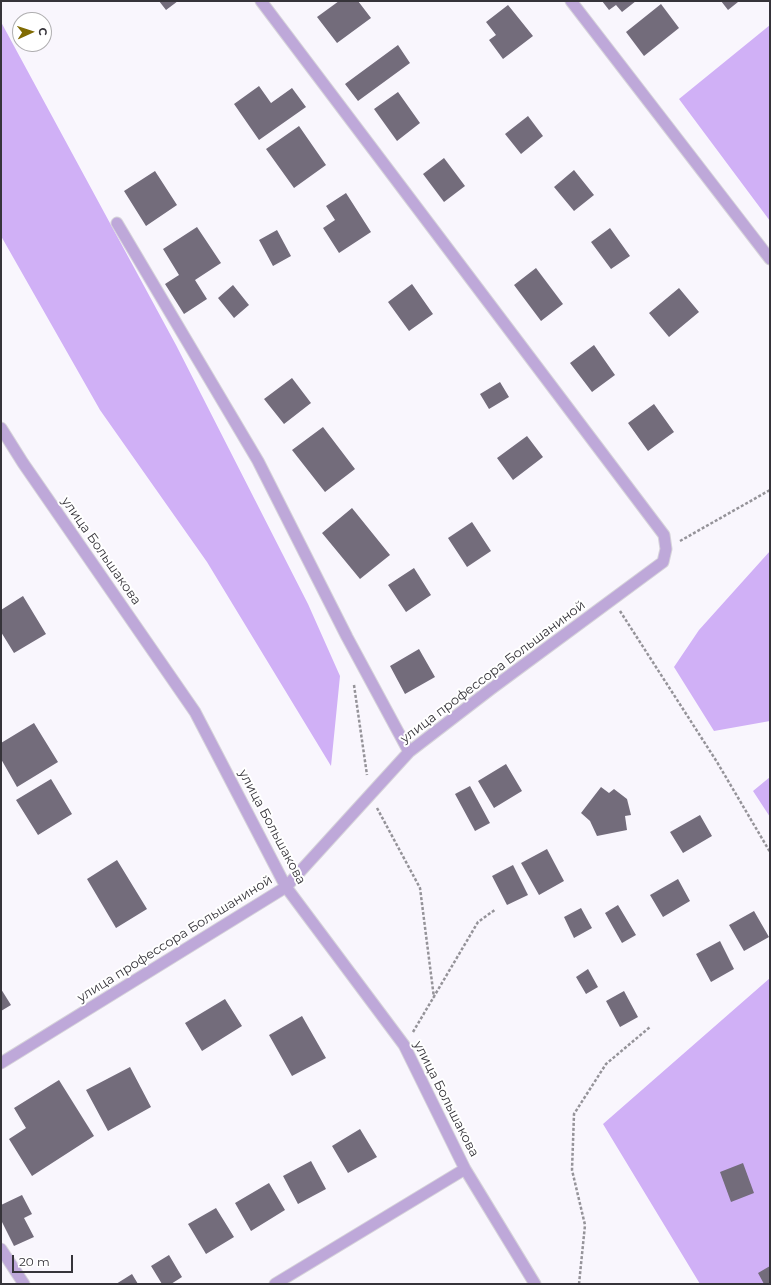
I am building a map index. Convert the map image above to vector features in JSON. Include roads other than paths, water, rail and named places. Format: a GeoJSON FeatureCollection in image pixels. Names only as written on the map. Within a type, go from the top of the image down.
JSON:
{"type":"FeatureCollection","features":[{"type":"Feature","properties":{"kind":"street","name":"улица профессора Большаниной"},"geometry":{"type":"LineString","coordinates":[[1,1063],[286,887],[409,752],[491,689],[663,562],[666,549],[664,535],[261,1]]}},
{"type":"Feature","properties":{"kind":"street"},"geometry":{"type":"LineString","coordinates":[[571,1],[770,259]]}},
{"type":"Feature","properties":{"kind":"street"},"geometry":{"type":"LineString","coordinates":[[117,222],[258,461],[347,637],[409,752]]}},
{"type":"Feature","properties":{"kind":"street","name":"улица Большакова"},"geometry":{"type":"LineString","coordinates":[[1,428],[23,463],[195,712],[286,887],[404,1045],[465,1169],[535,1284]]}},
{"type":"Feature","properties":{"kind":"street"},"geometry":{"type":"LineString","coordinates":[[275,1284],[465,1169]]}},
{"type":"Feature","properties":{"kind":"street"},"geometry":{"type":"LineString","coordinates":[[1,1249],[24,1284]]}}]}
